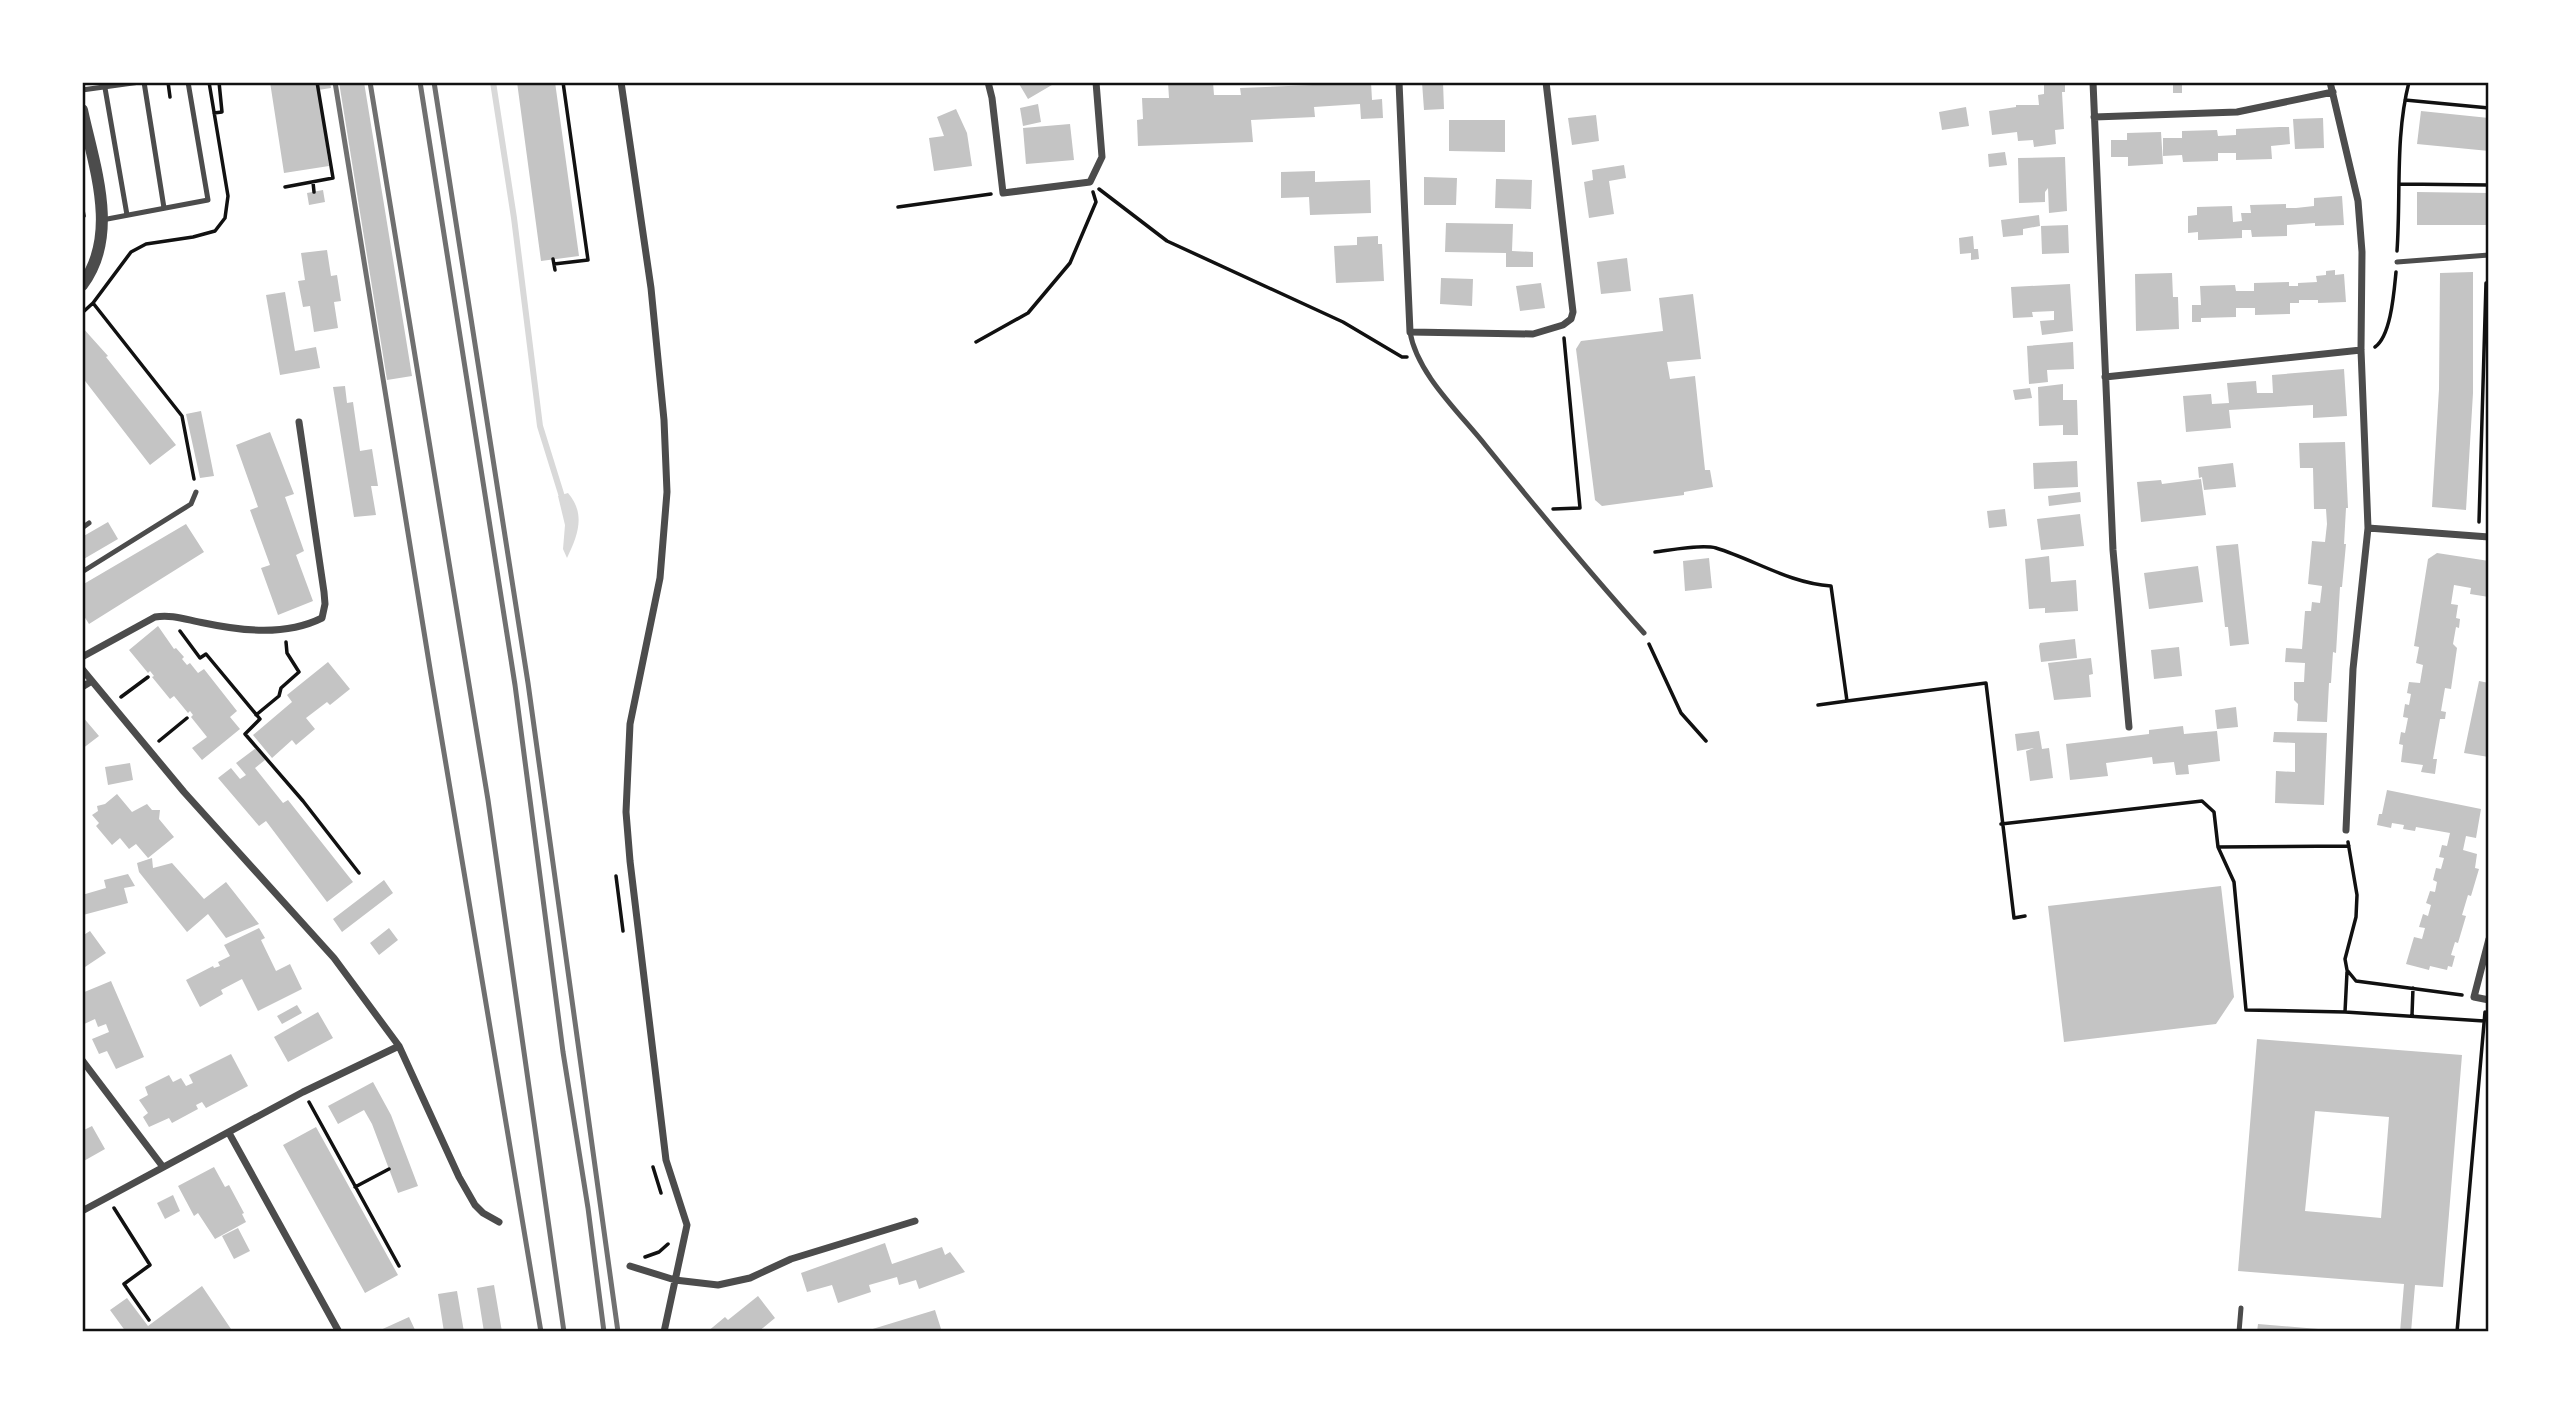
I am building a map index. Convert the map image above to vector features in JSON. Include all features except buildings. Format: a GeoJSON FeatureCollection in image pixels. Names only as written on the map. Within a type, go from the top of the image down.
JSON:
{"type":"FeatureCollection","features":[{"type":"Feature","properties":{"kind":"street"},"geometry":{"type":"LineString","coordinates":[[621,82],[651,288],[667,457],[666,531],[660,578],[630,724],[626,812],[666,1160],[687,1225],[664,1332]]}},
{"type":"Feature","properties":{"kind":"street"},"geometry":{"type":"LineString","coordinates":[[988,82],[1003,192],[1090,182],[1102,157],[1096,82]]}},
{"type":"Feature","properties":{"kind":"street"},"geometry":{"type":"LineString","coordinates":[[1399,82],[1410,332],[1533,334],[1563,325],[1571,319],[1573,312],[1546,82]]}},
{"type":"Feature","properties":{"kind":"street"},"geometry":{"type":"LineString","coordinates":[[2093,82],[2113,550],[2129,727]]}},
{"type":"Feature","properties":{"kind":"street"},"geometry":{"type":"LineString","coordinates":[[2329,82],[2358,201],[2362,252],[2361,353],[2368,528],[2353,669],[2347,830]]}},
{"type":"Feature","properties":{"kind":"street"},"geometry":{"type":"LineString","coordinates":[[2094,117],[2237,112],[2333,92]]}},
{"type":"Feature","properties":{"kind":"street"},"geometry":{"type":"LineString","coordinates":[[82,110],[100,196],[102,219],[99,249],[90,274],[82,285]]}},
{"type":"Feature","properties":{"kind":"street"},"geometry":{"type":"LineString","coordinates":[[2105,377],[2361,353]]}},
{"type":"Feature","properties":{"kind":"street"},"geometry":{"type":"LineString","coordinates":[[82,657],[155,617],[169,615],[245,630],[308,625],[322,618],[325,604],[299,422]]}},
{"type":"Feature","properties":{"kind":"street"},"geometry":{"type":"LineString","coordinates":[[2368,528],[2489,537]]}},
{"type":"Feature","properties":{"kind":"street"},"geometry":{"type":"LineString","coordinates":[[82,669],[229,843],[334,958],[399,1045],[475,1205],[499,1222]]}},
{"type":"Feature","properties":{"kind":"street"},"geometry":{"type":"LineString","coordinates":[[82,687],[92,681]]}},
{"type":"Feature","properties":{"kind":"street"},"geometry":{"type":"LineString","coordinates":[[2487,1000],[2474,997],[2489,939]]}},
{"type":"Feature","properties":{"kind":"street"},"geometry":{"type":"LineString","coordinates":[[82,1210],[399,1045]]}},
{"type":"Feature","properties":{"kind":"street"},"geometry":{"type":"LineString","coordinates":[[82,1060],[163,1167]]}},
{"type":"Feature","properties":{"kind":"street"},"geometry":{"type":"LineString","coordinates":[[229,1133],[339,1332]]}},
{"type":"Feature","properties":{"kind":"street"},"geometry":{"type":"LineString","coordinates":[[631,1266],[675,1280],[718,1284],[750,1278],[791,1259],[915,1221]]}},
{"type":"Feature","properties":{"kind":"lane"},"geometry":{"type":"LineString","coordinates":[[82,90],[142,82],[164,208]]}},
{"type":"Feature","properties":{"kind":"lane"},"geometry":{"type":"LineString","coordinates":[[102,219],[208,200],[188,82]]}},
{"type":"Feature","properties":{"kind":"lane"},"geometry":{"type":"LineString","coordinates":[[105,88],[127,215]]}},
{"type":"Feature","properties":{"kind":"lane"},"geometry":{"type":"LineString","coordinates":[[2396,262],[2489,255]]}},
{"type":"Feature","properties":{"kind":"lane"},"geometry":{"type":"LineString","coordinates":[[1410,332],[1413,351],[1418,359],[1576,558],[1644,633]]}},
{"type":"Feature","properties":{"kind":"lane"},"geometry":{"type":"LineString","coordinates":[[82,572],[191,504],[196,492]]}},
{"type":"Feature","properties":{"kind":"lane"},"geometry":{"type":"LineString","coordinates":[[82,528],[89,523]]}},
{"type":"Feature","properties":{"kind":"lane"},"geometry":{"type":"LineString","coordinates":[[2239,1332],[2241,1308]]}},
{"type":"Feature","properties":{"kind":"path"},"geometry":{"type":"LineString","coordinates":[[168,82],[170,97]]}},
{"type":"Feature","properties":{"kind":"path"},"geometry":{"type":"LineString","coordinates":[[82,313],[93,303],[131,253],[146,244],[215,231],[225,218],[229,196],[209,82]]}},
{"type":"Feature","properties":{"kind":"path"},"geometry":{"type":"LineString","coordinates":[[214,113],[222,112],[219,82]]}},
{"type":"Feature","properties":{"kind":"path"},"geometry":{"type":"LineString","coordinates":[[285,187],[332,178],[317,82]]}},
{"type":"Feature","properties":{"kind":"path"},"geometry":{"type":"LineString","coordinates":[[555,270],[554,262],[588,260],[563,82]]}},
{"type":"Feature","properties":{"kind":"path"},"geometry":{"type":"LineString","coordinates":[[2361,353],[2381,343],[2389,319],[2396,262],[2400,133],[2409,82]]}},
{"type":"Feature","properties":{"kind":"path"},"geometry":{"type":"LineString","coordinates":[[2404,100],[2489,108]]}},
{"type":"Feature","properties":{"kind":"path"},"geometry":{"type":"LineString","coordinates":[[313,182],[314,192]]}},
{"type":"Feature","properties":{"kind":"path"},"geometry":{"type":"LineString","coordinates":[[976,342],[1028,313],[1070,263],[1096,202],[1090,182]]}},
{"type":"Feature","properties":{"kind":"path"},"geometry":{"type":"LineString","coordinates":[[1090,182],[1167,242],[1343,322],[1402,357],[1418,359]]}},
{"type":"Feature","properties":{"kind":"path"},"geometry":{"type":"LineString","coordinates":[[2400,184],[2489,185]]}},
{"type":"Feature","properties":{"kind":"path"},"geometry":{"type":"LineString","coordinates":[[898,207],[1003,192]]}},
{"type":"Feature","properties":{"kind":"path"},"geometry":{"type":"LineString","coordinates":[[82,204],[84,223]]}},
{"type":"Feature","properties":{"kind":"path"},"geometry":{"type":"LineString","coordinates":[[2478,536],[2487,348],[2486,283]]}},
{"type":"Feature","properties":{"kind":"path"},"geometry":{"type":"LineString","coordinates":[[93,303],[183,416],[196,492]]}},
{"type":"Feature","properties":{"kind":"path"},"geometry":{"type":"LineString","coordinates":[[1537,509],[1580,508],[1563,325]]}},
{"type":"Feature","properties":{"kind":"path"},"geometry":{"type":"LineString","coordinates":[[1655,552],[1713,547],[1799,581],[1831,586],[1847,701]]}},
{"type":"Feature","properties":{"kind":"path"},"geometry":{"type":"LineString","coordinates":[[169,615],[200,658],[206,654],[260,719],[245,734],[303,801],[359,873]]}},
{"type":"Feature","properties":{"kind":"path"},"geometry":{"type":"LineString","coordinates":[[257,715],[279,696],[281,688],[299,672],[287,653],[285,628]]}},
{"type":"Feature","properties":{"kind":"path"},"geometry":{"type":"LineString","coordinates":[[1644,633],[1681,713],[1706,741]]}},
{"type":"Feature","properties":{"kind":"path"},"geometry":{"type":"LineString","coordinates":[[111,705],[148,677]]}},
{"type":"Feature","properties":{"kind":"path"},"geometry":{"type":"LineString","coordinates":[[1818,705],[1986,683],[2014,918],[2025,916]]}},
{"type":"Feature","properties":{"kind":"path"},"geometry":{"type":"LineString","coordinates":[[149,749],[187,718]]}},
{"type":"Feature","properties":{"kind":"path"},"geometry":{"type":"LineString","coordinates":[[2001,824],[2202,801],[2214,812],[2218,847],[2234,882],[2246,1010],[2412,1015],[2484,1021]]}},
{"type":"Feature","properties":{"kind":"path"},"geometry":{"type":"LineString","coordinates":[[2345,1012],[2345,959],[2356,917],[2357,895],[2347,830]]}},
{"type":"Feature","properties":{"kind":"path"},"geometry":{"type":"LineString","coordinates":[[2218,847],[2349,846]]}},
{"type":"Feature","properties":{"kind":"path"},"geometry":{"type":"LineString","coordinates":[[2347,970],[2357,981],[2474,997]]}},
{"type":"Feature","properties":{"kind":"path"},"geometry":{"type":"LineString","coordinates":[[2412,1015],[2413,988]]}},
{"type":"Feature","properties":{"kind":"path"},"geometry":{"type":"LineString","coordinates":[[2457,1332],[2487,1000]]}},
{"type":"Feature","properties":{"kind":"path"},"geometry":{"type":"LineString","coordinates":[[303,1093],[399,1266]]}},
{"type":"Feature","properties":{"kind":"path"},"geometry":{"type":"LineString","coordinates":[[355,1187],[389,1169]]}},
{"type":"Feature","properties":{"kind":"path"},"geometry":{"type":"LineString","coordinates":[[107,1197],[150,1265],[124,1284],[149,1320]]}},
{"type":"Feature","properties":{"kind":"path"},"geometry":{"type":"LineString","coordinates":[[639,1257],[653,1255],[670,1243]]}},
{"type":"Feature","properties":{"kind":"shaded area"},"geometry":{"type":"Polygon","coordinates":[[[568,493],[577,509],[578,525],[567,558],[563,549],[565,525],[558,496],[568,493]]]}},
{"type":"Feature","properties":{"kind":"waterway"},"geometry":{"type":"LineString","coordinates":[[493,82],[514,218],[540,426],[563,500]]}},
{"type":"Feature","properties":{"kind":"railway"},"geometry":{"type":"LineString","coordinates":[[335,82],[541,1332]]}},
{"type":"Feature","properties":{"kind":"railway"},"geometry":{"type":"LineString","coordinates":[[370,82],[488,800],[564,1332]]}},
{"type":"Feature","properties":{"kind":"railway"},"geometry":{"type":"LineString","coordinates":[[420,82],[515,685],[563,1052],[588,1208],[604,1332]]}},
{"type":"Feature","properties":{"kind":"railway"},"geometry":{"type":"LineString","coordinates":[[434,82],[528,683],[618,1332]]}}]}
